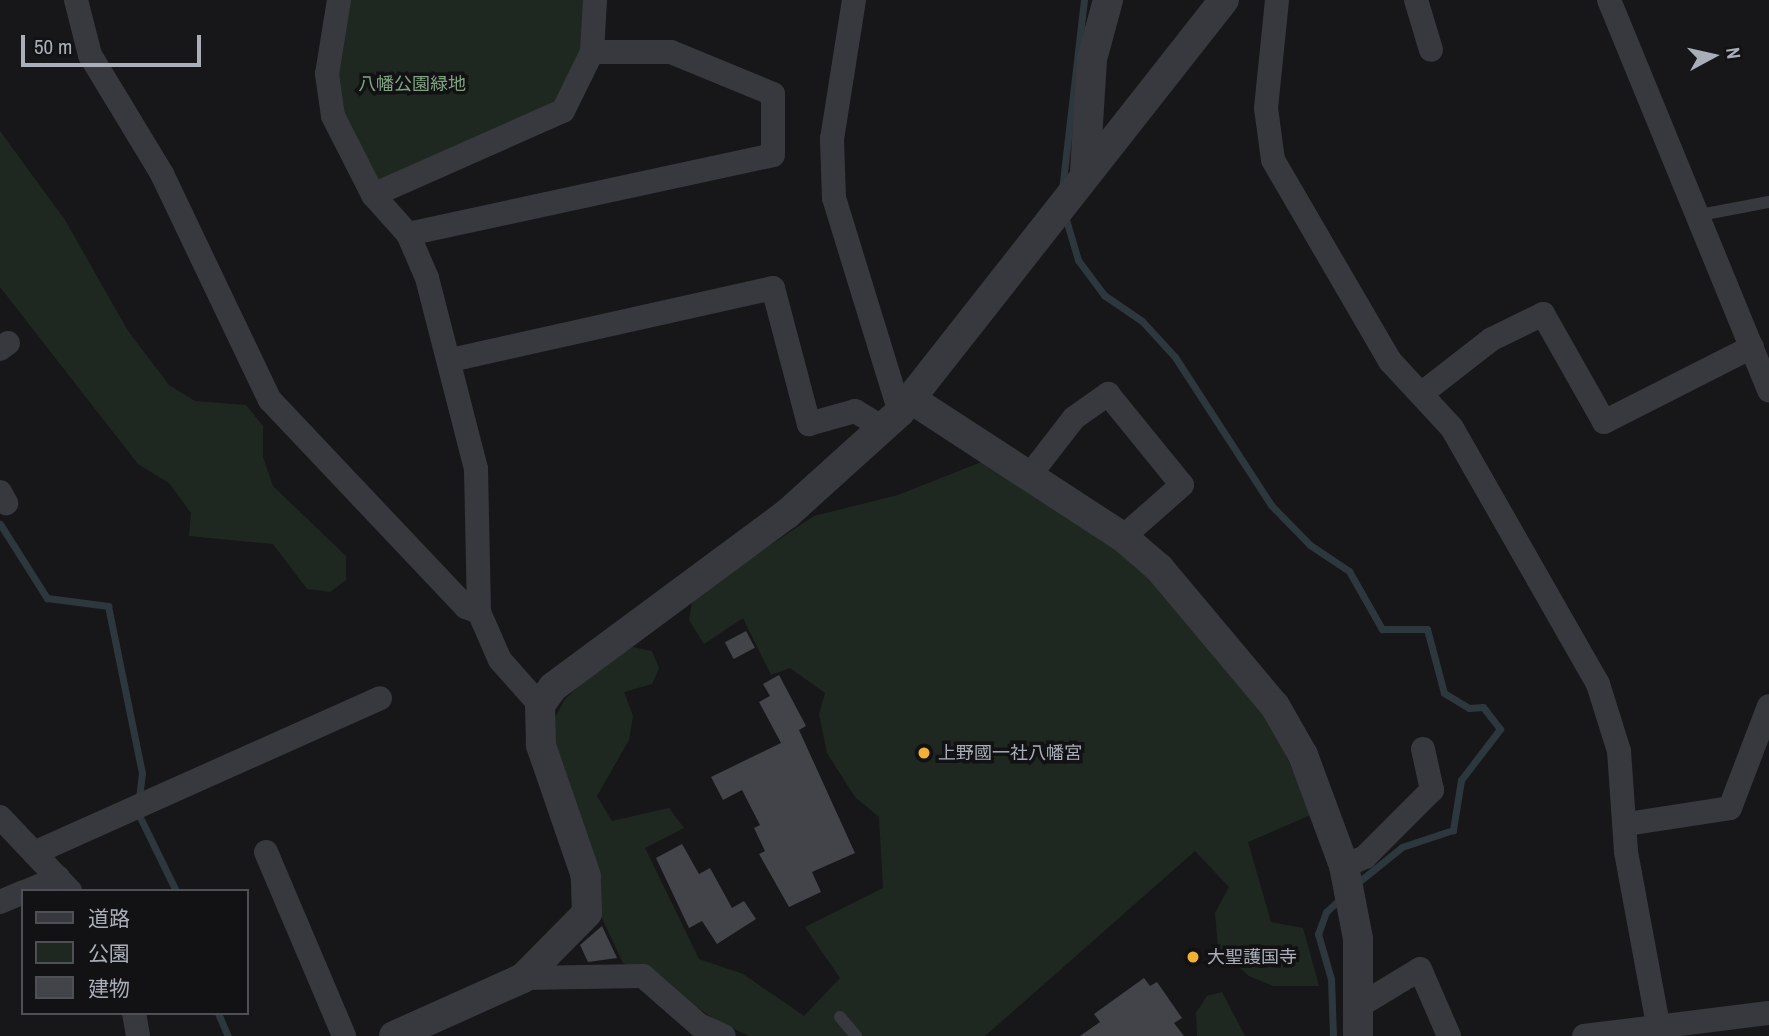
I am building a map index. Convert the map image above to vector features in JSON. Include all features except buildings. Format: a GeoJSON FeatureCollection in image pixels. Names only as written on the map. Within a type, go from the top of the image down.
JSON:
{"type":"FeatureCollection","features":[{"type":"Feature","properties":{"kind":"street"},"geometry":{"type":"LineString","coordinates":[[76,0],[90,55],[162,174],[270,400],[466,607],[479,612]]}},
{"type":"Feature","properties":{"kind":"street"},"geometry":{"type":"LineString","coordinates":[[339,0],[327,95],[373,195],[408,234],[450,360],[476,469],[479,612],[500,660],[540,705],[541,745],[589,897],[587,913],[523,978],[394,1036]]}},
{"type":"Feature","properties":{"kind":"street"},"geometry":{"type":"LineString","coordinates":[[373,195],[563,111],[592,52],[595,0]]}},
{"type":"Feature","properties":{"kind":"street"},"geometry":{"type":"LineString","coordinates":[[854,0],[832,139],[834,198],[898,413]]}},
{"type":"Feature","properties":{"kind":"street"},"geometry":{"type":"LineString","coordinates":[[1085,171],[1092,59],[1108,0]]}},
{"type":"Feature","properties":{"kind":"street"},"geometry":{"type":"LineString","coordinates":[[540,705],[617,636],[787,514],[898,413],[1085,171],[1224,0]]}},
{"type":"Feature","properties":{"kind":"street"},"geometry":{"type":"LineString","coordinates":[[1278,0],[1267,82],[1273,160],[1390,361],[1452,428],[1598,684],[1619,751],[1627,824],[1626,852],[1675,1028]]}},
{"type":"Feature","properties":{"kind":"street"},"geometry":{"type":"LineString","coordinates":[[1416,0],[1431,50]]}},
{"type":"Feature","properties":{"kind":"street"},"geometry":{"type":"LineString","coordinates":[[1609,0],[1700,215],[1769,391]]}},
{"type":"Feature","properties":{"kind":"street"},"geometry":{"type":"LineString","coordinates":[[408,234],[773,155],[773,94],[671,52],[592,52]]}},
{"type":"Feature","properties":{"kind":"street"},"geometry":{"type":"LineString","coordinates":[[450,360],[774,288],[809,424],[855,411],[898,413],[1029,476],[1123,537],[1159,568],[1275,706],[1303,755],[1344,866],[1358,939],[1358,1036]]}},
{"type":"Feature","properties":{"kind":"street"},"geometry":{"type":"LineString","coordinates":[[1421,394],[1492,340],[1543,314],[1604,422],[1752,347]]}},
{"type":"Feature","properties":{"kind":"street"},"geometry":{"type":"LineString","coordinates":[[1029,476],[1074,418],[1108,394],[1182,485],[1123,537]]}},
{"type":"Feature","properties":{"kind":"street"},"geometry":{"type":"LineString","coordinates":[[34,853],[380,698]]}},
{"type":"Feature","properties":{"kind":"street"},"geometry":{"type":"LineString","coordinates":[[1627,824],[1730,808],[1769,706]]}},
{"type":"Feature","properties":{"kind":"street"},"geometry":{"type":"LineString","coordinates":[[1344,866],[1365,856],[1432,790],[1423,749]]}},
{"type":"Feature","properties":{"kind":"street"},"geometry":{"type":"LineString","coordinates":[[0,817],[64,884]]}},
{"type":"Feature","properties":{"kind":"street"},"geometry":{"type":"LineString","coordinates":[[266,852],[344,1036]]}},
{"type":"Feature","properties":{"kind":"street"},"geometry":{"type":"LineString","coordinates":[[40,889],[64,884]]}},
{"type":"Feature","properties":{"kind":"street"},"geometry":{"type":"LineString","coordinates":[[0,902],[21,894]]}},
{"type":"Feature","properties":{"kind":"street"},"geometry":{"type":"LineString","coordinates":[[1359,1006],[1420,969],[1448,1036]]}},
{"type":"Feature","properties":{"kind":"street"},"geometry":{"type":"LineString","coordinates":[[523,978],[643,976],[699,1025],[724,1036]]}},
{"type":"Feature","properties":{"kind":"street"},"geometry":{"type":"LineString","coordinates":[[1584,1036],[1675,1028],[1769,1013]]}},
{"type":"Feature","properties":{"kind":"street"},"geometry":{"type":"LineString","coordinates":[[134,1015],[138,1036]]}},
{"type":"Feature","properties":{"kind":"lane"},"geometry":{"type":"LineString","coordinates":[[1700,215],[1769,202]]}},
{"type":"Feature","properties":{"kind":"lane"},"geometry":{"type":"LineString","coordinates":[[840,1017],[856,1036]]}},
{"type":"Feature","properties":{"kind":"green space","name":"八幡公園緑地"},"geometry":{"type":"Polygon","coordinates":[[[339,0],[595,0],[563,111],[373,195],[340,135],[332,48],[339,0]]]}},
{"type":"Feature","properties":{"kind":"green space"},"geometry":{"type":"Polygon","coordinates":[[[0,131],[65,220],[128,331],[169,385],[195,401],[246,405],[263,426],[263,457],[273,486],[346,556],[346,580],[330,592],[307,589],[273,544],[189,536],[191,513],[169,483],[138,464],[0,287],[0,131]]]}},
{"type":"Feature","properties":{"kind":"green space","name":"上野國一社八幡宮"},"geometry":{"type":"Polygon","coordinates":[[[984,461],[1072,514],[1151,576],[1266,712],[1313,814],[1248,842],[1271,922],[1303,928],[1319,986],[1273,986],[1249,976],[1218,948],[1215,913],[1229,887],[1195,851],[985,1036],[749,1036],[715,1020],[646,971],[623,963],[601,916],[601,874],[556,743],[552,723],[565,699],[623,645],[652,651],[659,668],[652,684],[624,692],[633,716],[629,740],[597,796],[612,821],[669,808],[684,828],[645,848],[699,959],[743,974],[804,1016],[840,978],[805,927],[883,888],[879,817],[855,797],[827,753],[819,714],[825,693],[790,668],[771,675],[743,618],[704,644],[689,620],[693,597],[814,516],[898,495],[984,461]]]}},
{"type":"Feature","properties":{"kind":"green space"},"geometry":{"type":"Polygon","coordinates":[[[1222,992],[1245,1036],[1197,1036],[1196,1013],[1207,996],[1222,992]]]}},
{"type":"Feature","properties":{"kind":"waterway"},"geometry":{"type":"LineString","coordinates":[[1062,190],[1084,0]]}},
{"type":"Feature","properties":{"kind":"waterway"},"geometry":{"type":"LineString","coordinates":[[1065,216],[1078,260],[1104,295],[1142,321],[1175,357],[1271,505],[1310,545],[1349,571],[1382,629],[1427,629],[1444,693],[1469,708],[1483,707],[1500,729],[1461,780],[1453,830],[1402,847],[1356,884]]}},
{"type":"Feature","properties":{"kind":"waterway"},"geometry":{"type":"LineString","coordinates":[[0,524],[47,598],[108,606],[142,773],[139,799]]}},
{"type":"Feature","properties":{"kind":"waterway"},"geometry":{"type":"LineString","coordinates":[[137,811],[175,889]]}},
{"type":"Feature","properties":{"kind":"waterway"},"geometry":{"type":"LineString","coordinates":[[1333,1036],[1331,979],[1318,934],[1326,912],[1342,897]]}},
{"type":"Feature","properties":{"kind":"waterway"},"geometry":{"type":"LineString","coordinates":[[219,1015],[228,1036]]}},
{"type":"Feature","properties":{"kind":"place","name":"上野國一社八幡宮"},"geometry":{"type":"Point","coordinates":[924,753]}},
{"type":"Feature","properties":{"kind":"place","name":"大聖護国寺"},"geometry":{"type":"Point","coordinates":[1193,957]}}]}
